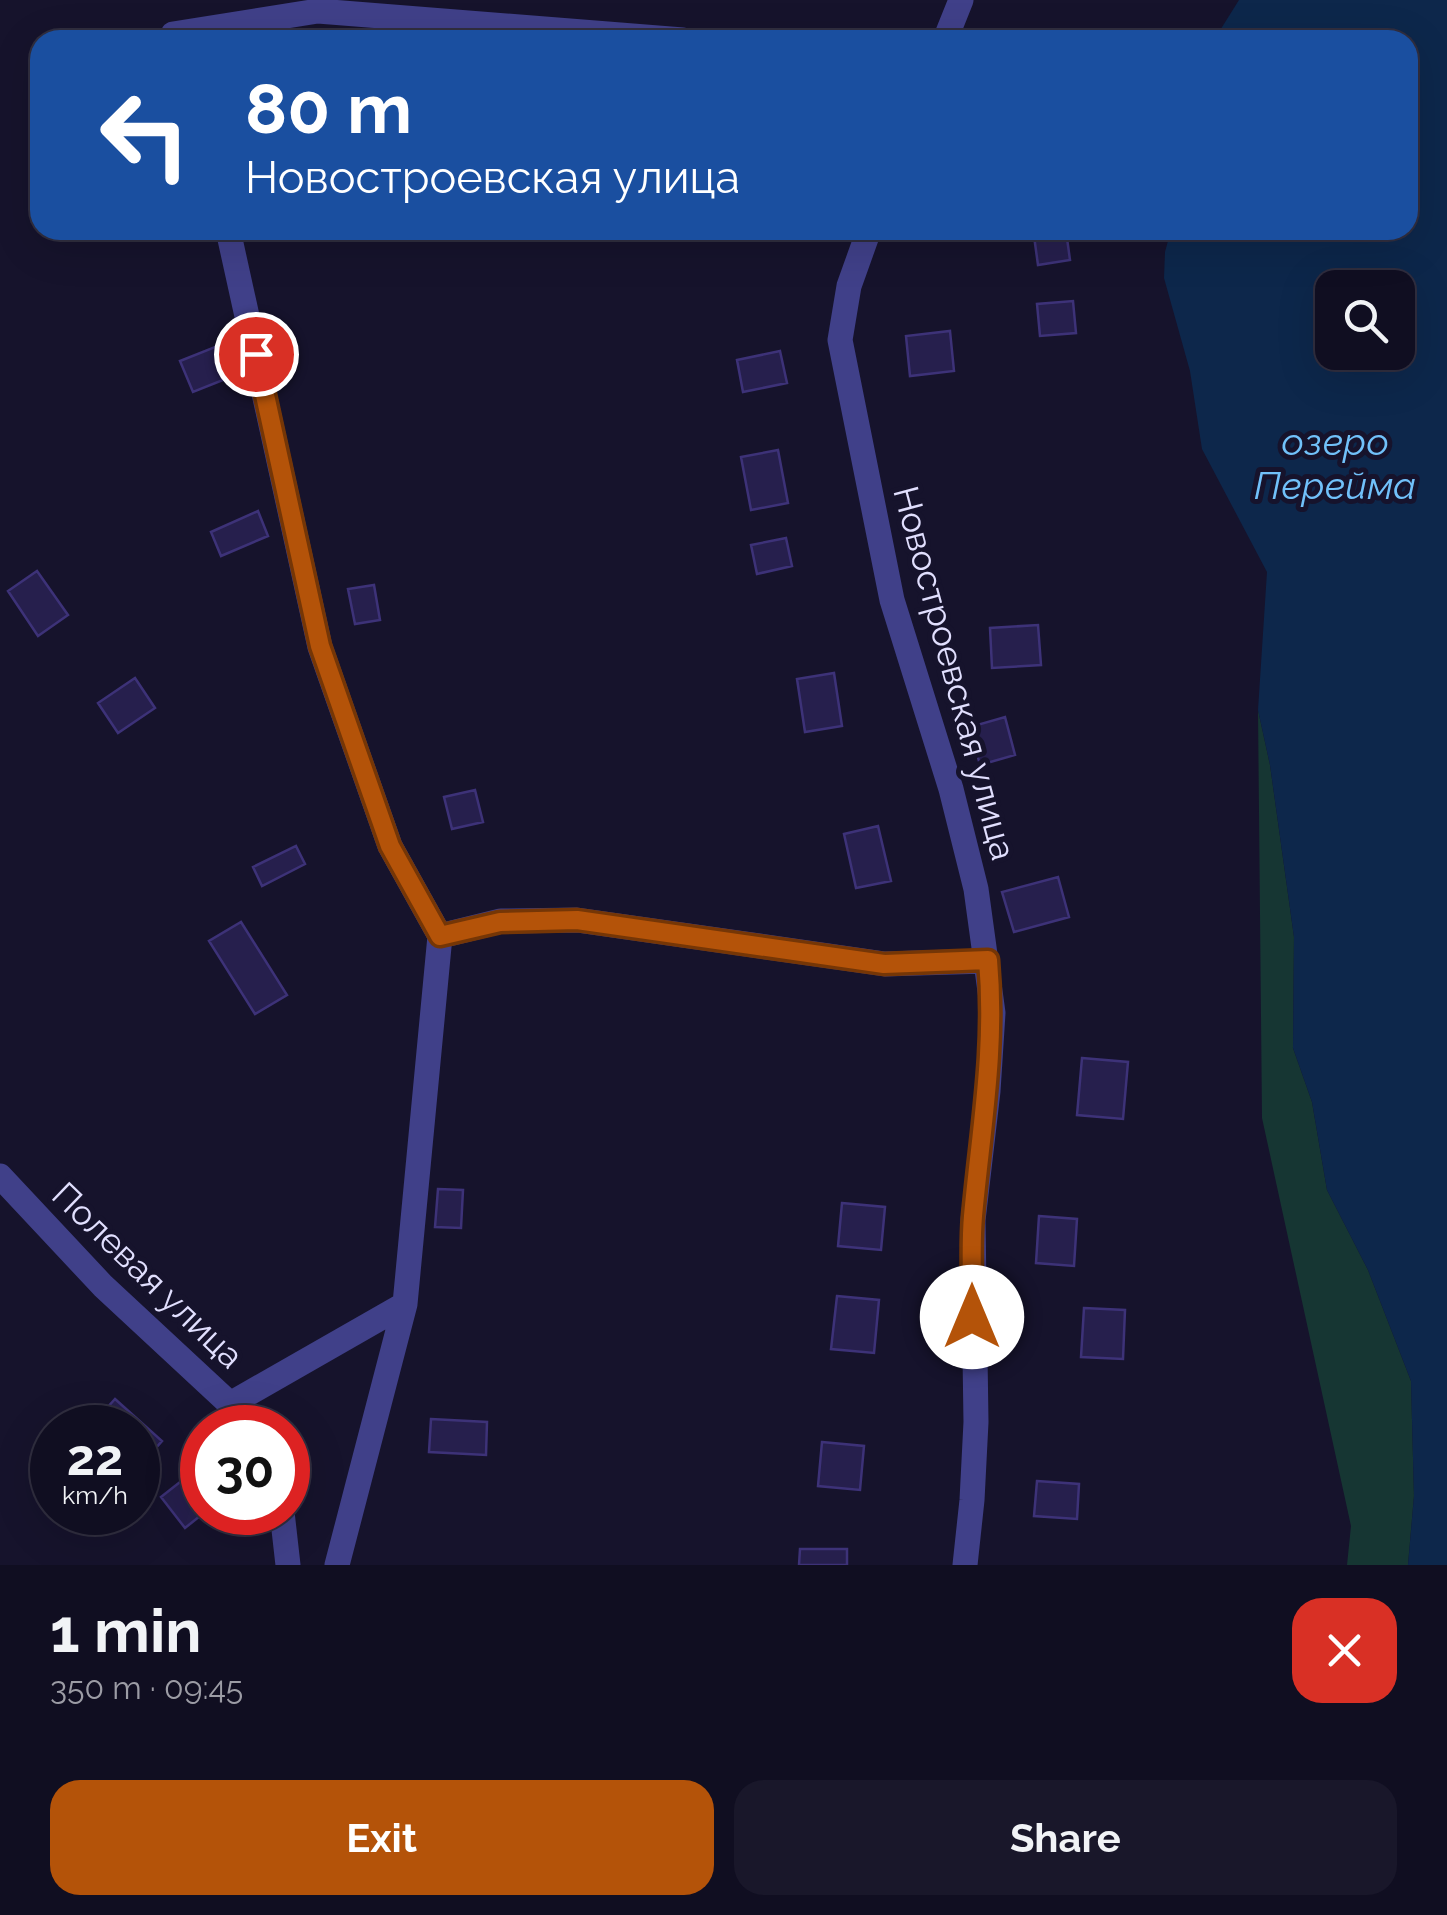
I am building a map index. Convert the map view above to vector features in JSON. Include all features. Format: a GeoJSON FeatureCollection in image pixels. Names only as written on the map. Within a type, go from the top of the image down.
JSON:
{"type":"FeatureCollection","features":[{"type":"Feature","properties":{"kind":"street"},"geometry":{"type":"LineString","coordinates":[[949,30],[961,0]]}},
{"type":"Feature","properties":{"kind":"street"},"geometry":{"type":"LineString","coordinates":[[198,30],[318,11],[557,30]]}},
{"type":"Feature","properties":{"kind":"street"},"geometry":{"type":"LineString","coordinates":[[230,240],[320,646],[390,846],[440,936],[405,1304],[337,1565]]}},
{"type":"Feature","properties":{"kind":"street","name":"Новостроевская улица"},"geometry":{"type":"LineString","coordinates":[[866,240],[843,310],[840,340],[892,600],[976,889],[992,1013],[988,1091],[972,1220],[976,1422],[965,1565]]}},
{"type":"Feature","properties":{"kind":"street"},"geometry":{"type":"LineString","coordinates":[[440,936],[500,922],[577,920],[884,964],[988,960]]}},
{"type":"Feature","properties":{"kind":"street","name":"Полевая улица"},"geometry":{"type":"LineString","coordinates":[[0,1176],[103,1286],[230,1404]]}},
{"type":"Feature","properties":{"kind":"street"},"geometry":{"type":"LineString","coordinates":[[230,1404],[405,1304]]}},
{"type":"Feature","properties":{"kind":"street"},"geometry":{"type":"LineString","coordinates":[[285,1535],[288,1565]]}},
{"type":"Feature","properties":{"kind":"green space"},"geometry":{"type":"Polygon","coordinates":[[[1258,710],[1270,765],[1294,937],[1293,1048],[1312,1102],[1327,1190],[1368,1270],[1411,1381],[1414,1496],[1408,1565],[1347,1565],[1351,1526],[1262,1118],[1258,710]]]}},
{"type":"Feature","properties":{"kind":"water","name":"озеро Перейма"},"geometry":{"type":"Polygon","coordinates":[[[1239,0],[1447,0],[1447,1565],[1408,1565],[1414,1496],[1411,1381],[1368,1270],[1327,1190],[1312,1102],[1293,1048],[1294,937],[1270,765],[1258,710],[1267,572],[1202,449],[1190,371],[1164,278],[1168,240],[1418,240],[1418,30],[1220,30],[1239,0]]]}},
{"type":"Feature","properties":{"kind":"building"},"geometry":{"type":"Polygon","coordinates":[[[1035,240],[1067,240],[1070,260],[1038,265],[1035,240]]]}},
{"type":"Feature","properties":{"kind":"building"},"geometry":{"type":"Polygon","coordinates":[[[1073,301],[1076,333],[1040,336],[1037,304],[1073,301]]]}},
{"type":"Feature","properties":{"kind":"building"},"geometry":{"type":"Polygon","coordinates":[[[950,331],[954,371],[910,376],[906,336],[950,331]]]}},
{"type":"Feature","properties":{"kind":"building"},"geometry":{"type":"Polygon","coordinates":[[[220,345],[233,376],[193,392],[180,361],[220,345]]]}},
{"type":"Feature","properties":{"kind":"building"},"geometry":{"type":"Polygon","coordinates":[[[780,351],[787,383],[743,392],[737,360],[780,351]]]}},
{"type":"Feature","properties":{"kind":"building"},"geometry":{"type":"Polygon","coordinates":[[[778,450],[788,503],[751,510],[741,457],[778,450]]]}},
{"type":"Feature","properties":{"kind":"building"},"geometry":{"type":"Polygon","coordinates":[[[258,511],[268,536],[221,556],[211,532],[258,511]]]}},
{"type":"Feature","properties":{"kind":"building"},"geometry":{"type":"Polygon","coordinates":[[[786,538],[792,566],[757,574],[751,545],[786,538]]]}},
{"type":"Feature","properties":{"kind":"building"},"geometry":{"type":"Polygon","coordinates":[[[37,571],[68,615],[38,636],[8,591],[37,571]]]}},
{"type":"Feature","properties":{"kind":"building"},"geometry":{"type":"Polygon","coordinates":[[[374,585],[380,620],[355,624],[348,589],[374,585]]]}},
{"type":"Feature","properties":{"kind":"building"},"geometry":{"type":"Polygon","coordinates":[[[1038,625],[1041,665],[992,668],[990,628],[1038,625]]]}},
{"type":"Feature","properties":{"kind":"building"},"geometry":{"type":"Polygon","coordinates":[[[834,673],[842,726],[805,732],[797,679],[834,673]]]}},
{"type":"Feature","properties":{"kind":"building"},"geometry":{"type":"Polygon","coordinates":[[[135,678],[155,708],[118,733],[98,703],[135,678]]]}},
{"type":"Feature","properties":{"kind":"building"},"geometry":{"type":"Polygon","coordinates":[[[1005,717],[1015,755],[980,765],[970,727],[1005,717]]]}},
{"type":"Feature","properties":{"kind":"building"},"geometry":{"type":"Polygon","coordinates":[[[475,790],[483,822],[452,829],[444,797],[475,790]]]}},
{"type":"Feature","properties":{"kind":"building"},"geometry":{"type":"Polygon","coordinates":[[[878,826],[891,881],[856,888],[844,834],[878,826]]]}},
{"type":"Feature","properties":{"kind":"building"},"geometry":{"type":"Polygon","coordinates":[[[296,846],[305,864],[262,886],[253,867],[296,846]]]}},
{"type":"Feature","properties":{"kind":"building"},"geometry":{"type":"Polygon","coordinates":[[[1058,877],[1069,917],[1014,932],[1002,892],[1058,877]]]}},
{"type":"Feature","properties":{"kind":"building"},"geometry":{"type":"Polygon","coordinates":[[[241,922],[287,995],[255,1014],[209,941],[241,922]]]}},
{"type":"Feature","properties":{"kind":"building"},"geometry":{"type":"Polygon","coordinates":[[[1082,1058],[1128,1062],[1123,1119],[1077,1115],[1082,1058]]]}},
{"type":"Feature","properties":{"kind":"building"},"geometry":{"type":"Polygon","coordinates":[[[438,1189],[463,1190],[461,1228],[435,1227],[438,1189]]]}},
{"type":"Feature","properties":{"kind":"building"},"geometry":{"type":"Polygon","coordinates":[[[842,1203],[885,1207],[881,1250],[838,1246],[842,1203]]]}},
{"type":"Feature","properties":{"kind":"building"},"geometry":{"type":"Polygon","coordinates":[[[1039,1216],[1077,1219],[1074,1266],[1036,1263],[1039,1216]]]}},
{"type":"Feature","properties":{"kind":"building"},"geometry":{"type":"Polygon","coordinates":[[[837,1296],[879,1300],[874,1353],[831,1349],[837,1296]]]}},
{"type":"Feature","properties":{"kind":"building"},"geometry":{"type":"Polygon","coordinates":[[[1084,1308],[1125,1310],[1123,1359],[1081,1357],[1084,1308]]]}},
{"type":"Feature","properties":{"kind":"building"},"geometry":{"type":"Polygon","coordinates":[[[431,1419],[487,1422],[486,1455],[429,1452],[431,1419]]]}},
{"type":"Feature","properties":{"kind":"building"},"geometry":{"type":"Polygon","coordinates":[[[822,1442],[864,1446],[860,1490],[818,1486],[822,1442]]]}},
{"type":"Feature","properties":{"kind":"building"},"geometry":{"type":"Polygon","coordinates":[[[1037,1481],[1079,1484],[1077,1519],[1034,1516],[1037,1481]]]}},
{"type":"Feature","properties":{"kind":"building"},"geometry":{"type":"Polygon","coordinates":[[[180,1482],[180,1522],[161,1497],[180,1482]]]}},
{"type":"Feature","properties":{"kind":"building"},"geometry":{"type":"Polygon","coordinates":[[[800,1549],[847,1549],[847,1565],[799,1565],[800,1549]]]}},
{"type":"Feature","properties":{"kind":"route"},"geometry":{"type":"LineString","coordinates":[[256,354],[320,646],[390,846],[440,936],[500,922],[577,920],[884,964],[988,960],[992,1013],[988,1091],[972,1220],[972,1317]]}}]}
